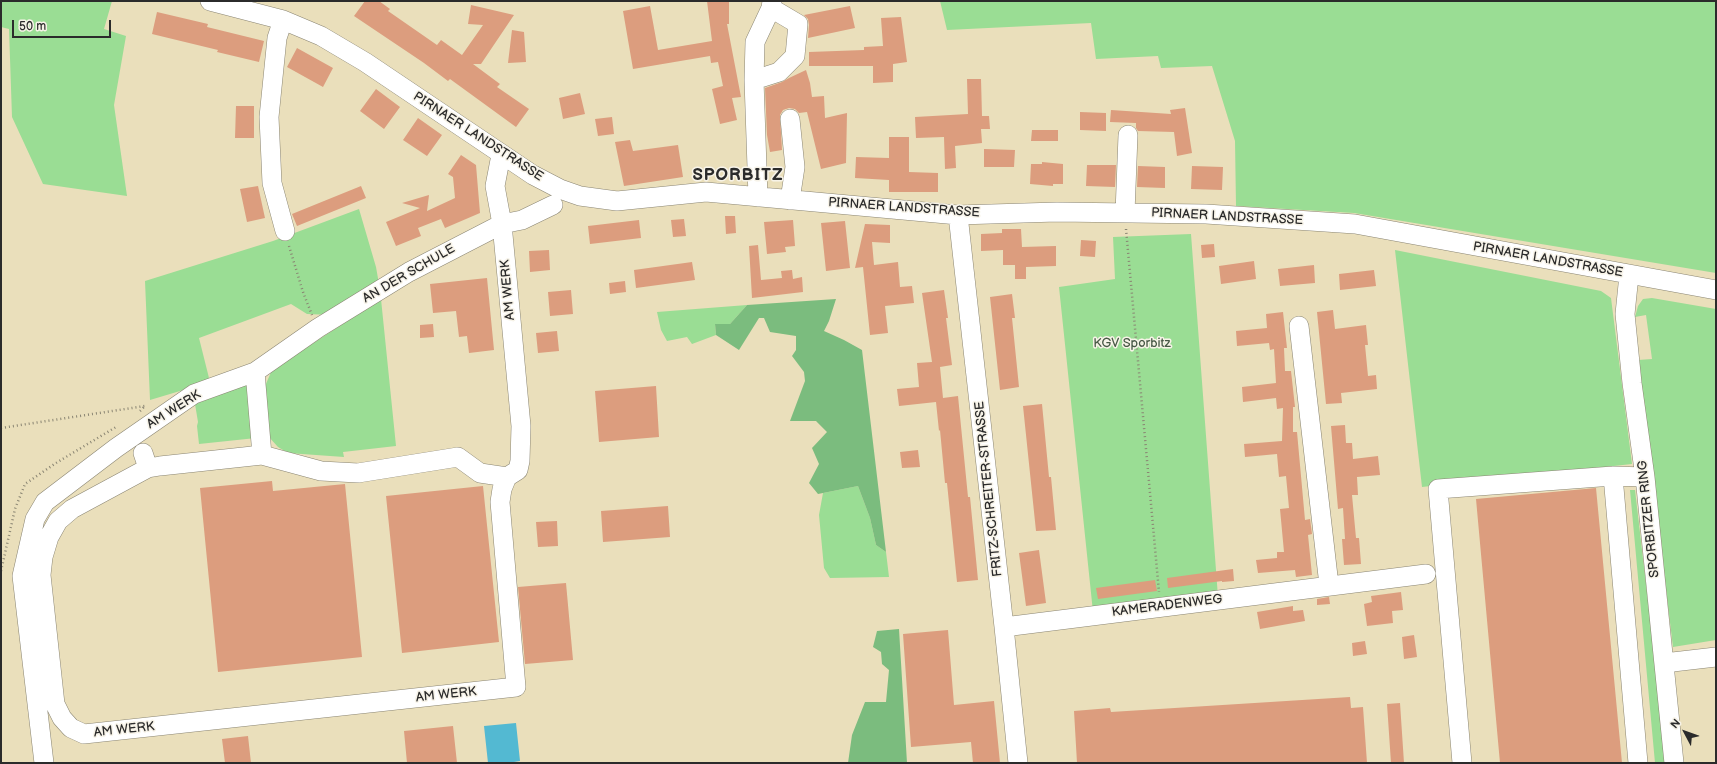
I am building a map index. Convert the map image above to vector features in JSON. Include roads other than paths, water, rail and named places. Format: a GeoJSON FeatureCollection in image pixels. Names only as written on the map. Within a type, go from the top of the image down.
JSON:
{"type":"FeatureCollection","features":[{"type":"Feature","properties":{"kind":"street","name":"PIRNAER LANDSTRASSE"},"geometry":{"type":"LineString","coordinates":[[212,1],[233,4],[283,20],[321,36],[365,62],[533,176],[560,189],[580,196],[617,201],[706,192],[958,215],[1057,212],[1206,214],[1355,224],[1716,290]]}},
{"type":"Feature","properties":{"kind":"street"},"geometry":{"type":"LineString","coordinates":[[754,80],[779,72],[795,56],[798,24],[771,5],[755,42],[754,80],[758,197]]}},
{"type":"Feature","properties":{"kind":"street"},"geometry":{"type":"LineString","coordinates":[[283,20],[277,38],[269,117],[272,183],[285,231]]}},
{"type":"Feature","properties":{"kind":"street"},"geometry":{"type":"LineString","coordinates":[[790,119],[795,167],[790,200]]}},
{"type":"Feature","properties":{"kind":"street"},"geometry":{"type":"LineString","coordinates":[[1125,213],[1128,135]]}},
{"type":"Feature","properties":{"kind":"street","name":"AM WERK"},"geometry":{"type":"LineString","coordinates":[[501,155],[495,186],[502,224],[520,426],[520,461],[518,470],[507,477],[502,489],[500,502],[516,687],[84,734],[71,728],[62,718],[55,704],[41,575],[49,536],[58,521],[72,508],[146,460],[262,455],[321,471],[358,473],[458,457],[480,473],[507,477]]}},
{"type":"Feature","properties":{"kind":"street","name":"AN DER SCHULE"},"geometry":{"type":"LineString","coordinates":[[318,328],[409,272],[502,224],[522,220],[553,205]]}},
{"type":"Feature","properties":{"kind":"street","name":"FRITZ-SCHREITER-STRASSE"},"geometry":{"type":"LineString","coordinates":[[958,215],[1018,763]]}},
{"type":"Feature","properties":{"kind":"street","name":"SPORBITZER RING"},"geometry":{"type":"LineString","coordinates":[[1629,275],[1624,314],[1645,477],[1674,763]]}},
{"type":"Feature","properties":{"kind":"street"},"geometry":{"type":"LineString","coordinates":[[1300,326],[1330,585]]}},
{"type":"Feature","properties":{"kind":"street","name":"AM WERK"},"geometry":{"type":"LineString","coordinates":[[44,763],[22,576],[35,519],[46,502],[51,498],[116,448],[194,394],[255,372],[318,328]]}},
{"type":"Feature","properties":{"kind":"street"},"geometry":{"type":"LineString","coordinates":[[255,372],[262,455]]}},
{"type":"Feature","properties":{"kind":"street"},"geometry":{"type":"LineString","coordinates":[[1462,763],[1438,489],[1613,476],[1645,477]]}},
{"type":"Feature","properties":{"kind":"street"},"geometry":{"type":"LineString","coordinates":[[1613,476],[1638,763]]}},
{"type":"Feature","properties":{"kind":"street","name":"KAMERADENWEG"},"geometry":{"type":"LineString","coordinates":[[1004,627],[1426,574]]}},
{"type":"Feature","properties":{"kind":"street"},"geometry":{"type":"LineString","coordinates":[[1664,663],[1716,657]]}},
{"type":"Feature","properties":{"kind":"water"},"geometry":{"type":"Polygon","coordinates":[[[516,723],[520,761],[514,763],[488,763],[484,726],[516,723]]]}},
{"type":"Feature","properties":{"kind":"district","name":"SPORBITZ"},"geometry":{"type":"Point","coordinates":[738,176]}},
{"type":"Feature","properties":{"kind":"park label","name":"KGV Sporbitz"},"geometry":{"type":"Point","coordinates":[1132,344]}}]}
